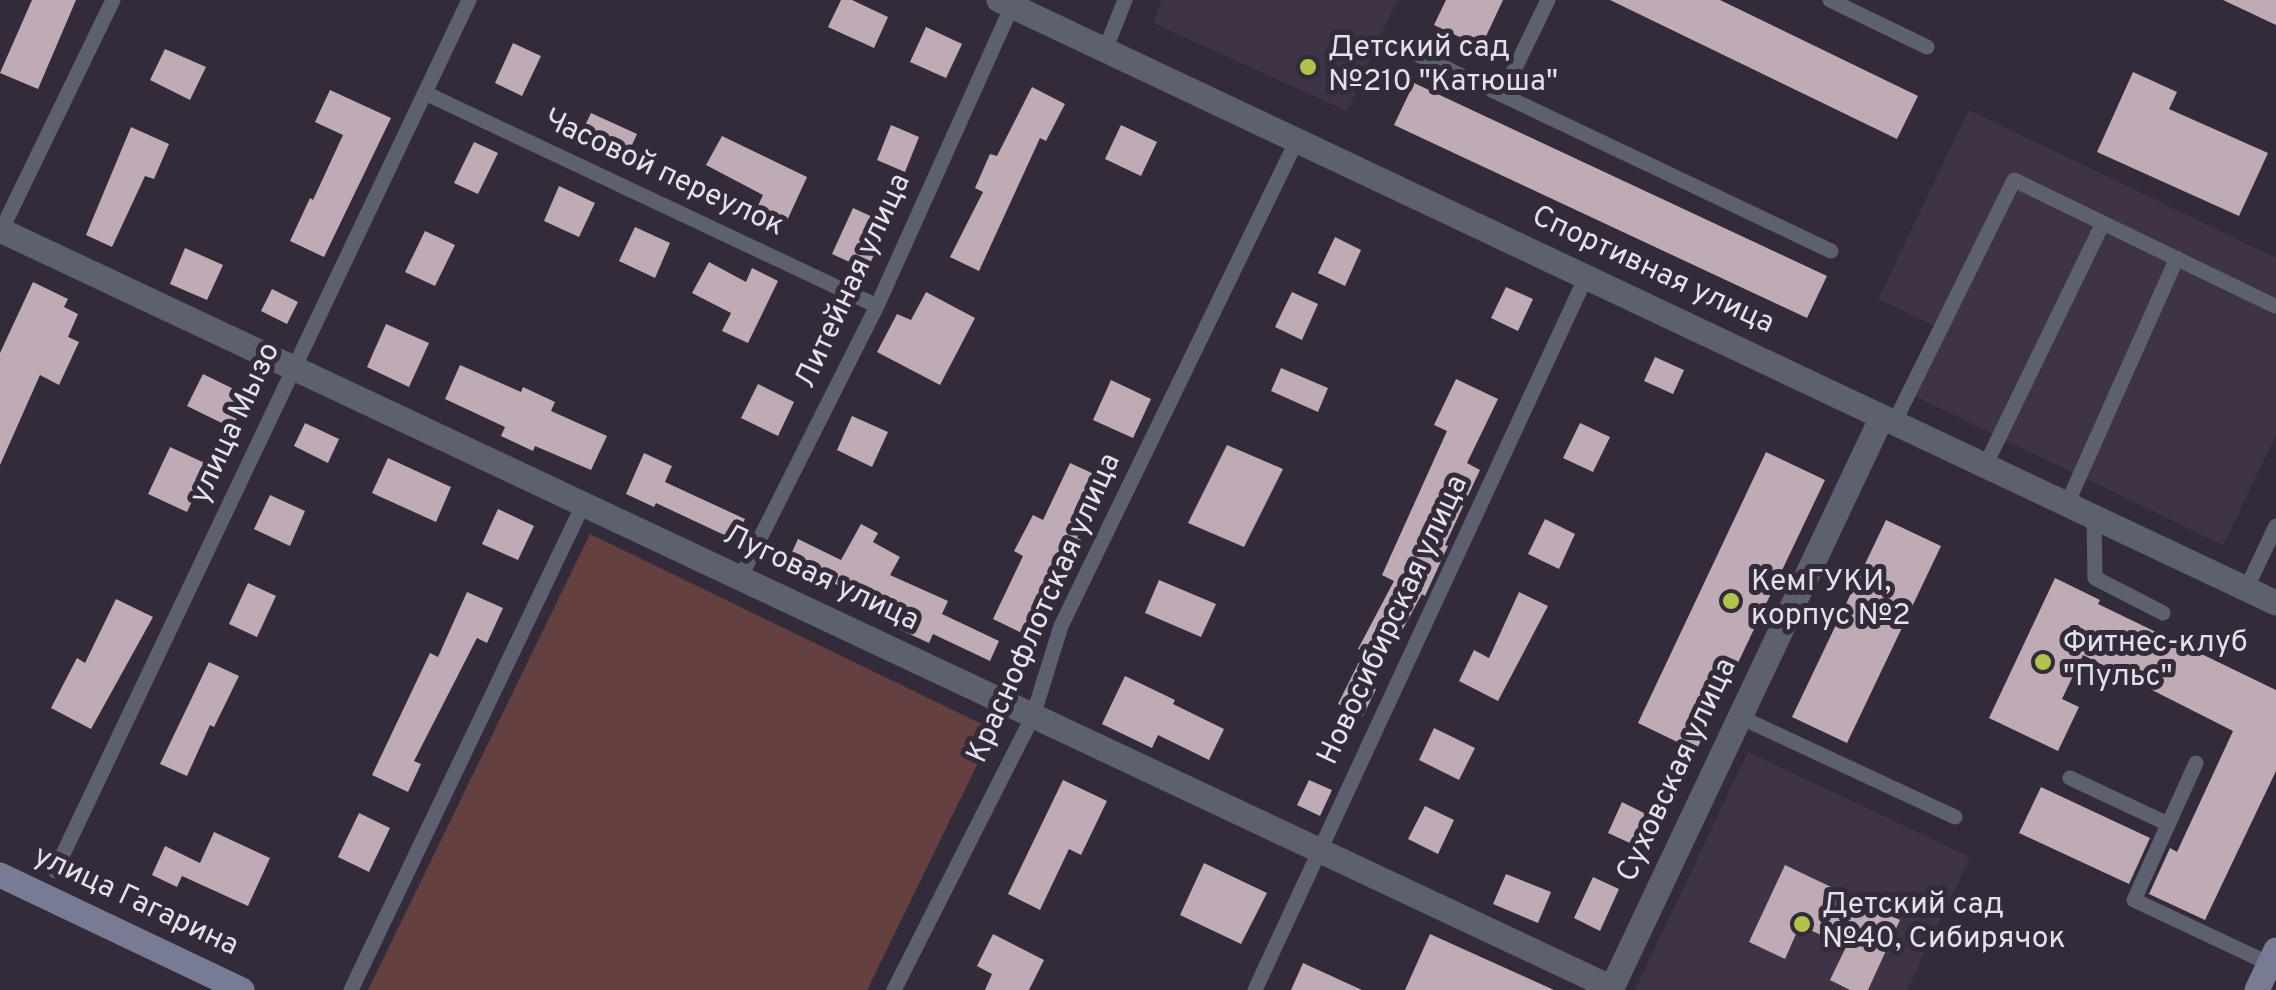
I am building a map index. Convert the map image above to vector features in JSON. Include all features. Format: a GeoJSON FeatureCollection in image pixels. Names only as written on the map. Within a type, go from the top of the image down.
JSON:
{"type":"FeatureCollection","features":[{"type":"Feature","properties":{"kind":"street","name":"Спортивная улица"},"geometry":{"type":"LineString","coordinates":[[1008,2],[2276,603]]}},
{"type":"Feature","properties":{"kind":"street","name":"Луговая улица"},"geometry":{"type":"LineString","coordinates":[[0,232],[1611,989]]}},
{"type":"Feature","properties":{"kind":"street","name":"Суховская улица"},"geometry":{"type":"LineString","coordinates":[[1611,989],[1740,717],[1888,420]]}},
{"type":"Feature","properties":{"kind":"street","name":"улица Гагарина"},"geometry":{"type":"LineString","coordinates":[[0,875],[242,990]]}},
{"type":"Feature","properties":{"kind":"street"},"geometry":{"type":"LineString","coordinates":[[2257,990],[2273,957]]}},
{"type":"Feature","properties":{"kind":"lane"},"geometry":{"type":"LineString","coordinates":[[0,232],[113,0]]}},
{"type":"Feature","properties":{"kind":"lane","name":"улица Мызо"},"geometry":{"type":"LineString","coordinates":[[55,871],[470,0]]}},
{"type":"Feature","properties":{"kind":"lane"},"geometry":{"type":"LineString","coordinates":[[1105,50],[1125,0]]}},
{"type":"Feature","properties":{"kind":"lane"},"geometry":{"type":"LineString","coordinates":[[1502,95],[1548,0]]}},
{"type":"Feature","properties":{"kind":"lane"},"geometry":{"type":"LineString","coordinates":[[1830,0],[1927,47]]}},
{"type":"Feature","properties":{"kind":"lane","name":"Литейная улица"},"geometry":{"type":"LineString","coordinates":[[740,578],[878,306],[1008,2]]}},
{"type":"Feature","properties":{"kind":"lane"},"geometry":{"type":"LineString","coordinates":[[1418,55],[1831,251]]}},
{"type":"Feature","properties":{"kind":"lane","name":"Часовой переулок"},"geometry":{"type":"LineString","coordinates":[[425,93],[878,306]]}},
{"type":"Feature","properties":{"kind":"lane","name":"Краснофлотская улица"},"geometry":{"type":"LineString","coordinates":[[894,990],[1032,716],[1061,626],[1297,140]]}},
{"type":"Feature","properties":{"kind":"lane"},"geometry":{"type":"LineString","coordinates":[[1888,420],[2014,180],[2276,306]]}},
{"type":"Feature","properties":{"kind":"lane"},"geometry":{"type":"LineString","coordinates":[[1985,466],[2102,223]]}},
{"type":"Feature","properties":{"kind":"lane"},"geometry":{"type":"LineString","coordinates":[[2067,504],[2177,258]]}},
{"type":"Feature","properties":{"kind":"lane","name":"Новосибирская улица"},"geometry":{"type":"LineString","coordinates":[[1255,990],[1586,277]]}},
{"type":"Feature","properties":{"kind":"lane"},"geometry":{"type":"LineString","coordinates":[[351,990],[583,504]]}},
{"type":"Feature","properties":{"kind":"lane"},"geometry":{"type":"LineString","coordinates":[[2094,516],[2095,578],[2163,613]]}},
{"type":"Feature","properties":{"kind":"lane"},"geometry":{"type":"LineString","coordinates":[[2246,588],[2276,526]]}},
{"type":"Feature","properties":{"kind":"lane"},"geometry":{"type":"LineString","coordinates":[[1740,717],[1954,818]]}},
{"type":"Feature","properties":{"kind":"lane"},"geometry":{"type":"LineString","coordinates":[[2196,763],[2134,900],[2273,957]]}},
{"type":"Feature","properties":{"kind":"lane"},"geometry":{"type":"LineString","coordinates":[[2070,778],[2168,824]]}},
{"type":"Feature","properties":{"kind":"shaded area","name":"Детский сад №210 \"Катюша\""},"geometry":{"type":"Polygon","coordinates":[[[1162,0],[1397,0],[1347,111],[1153,23],[1162,0]]]}},
{"type":"Feature","properties":{"kind":"shaded area"},"geometry":{"type":"Polygon","coordinates":[[[1969,110],[2276,258],[2276,435],[2223,545],[1906,392],[1937,327],[1878,299],[1969,110]]]}},
{"type":"Feature","properties":{"kind":"shaded area"},"geometry":{"type":"Polygon","coordinates":[[[590,534],[994,730],[867,990],[368,990],[590,534]]]}},
{"type":"Feature","properties":{"kind":"shaded area","name":"Детский сад №40, Сибирячок"},"geometry":{"type":"Polygon","coordinates":[[[1748,752],[1970,857],[1907,990],[1635,990],[1748,752]]]}},
{"type":"Feature","properties":{"kind":"building"},"geometry":{"type":"Polygon","coordinates":[[[32,0],[76,0],[38,89],[0,73],[32,0]]]}},
{"type":"Feature","properties":{"kind":"building"},"geometry":{"type":"Polygon","coordinates":[[[841,0],[852,0],[888,17],[874,48],[828,27],[841,0]]]}},
{"type":"Feature","properties":{"kind":"building"},"geometry":{"type":"Polygon","coordinates":[[[1446,0],[1503,0],[1481,47],[1434,25],[1446,0]]]}},
{"type":"Feature","properties":{"kind":"building"},"geometry":{"type":"Polygon","coordinates":[[[1610,0],[1720,0],[1918,96],[1897,139],[1610,0]]]}},
{"type":"Feature","properties":{"kind":"building"},"geometry":{"type":"Polygon","coordinates":[[[2223,0],[2276,0],[2276,25],[2223,0]]]}},
{"type":"Feature","properties":{"kind":"building"},"geometry":{"type":"Polygon","coordinates":[[[926,27],[962,44],[946,78],[910,62],[926,27]]]}},
{"type":"Feature","properties":{"kind":"building"},"geometry":{"type":"Polygon","coordinates":[[[513,43],[541,56],[522,96],[495,83],[513,43]]]}},
{"type":"Feature","properties":{"kind":"building"},"geometry":{"type":"Polygon","coordinates":[[[165,49],[206,67],[190,100],[150,80],[165,49]]]}},
{"type":"Feature","properties":{"kind":"building"},"geometry":{"type":"Polygon","coordinates":[[[2133,72],[2177,92],[2169,109],[2268,153],[2239,216],[2097,152],[2133,72]]]}},
{"type":"Feature","properties":{"kind":"building"},"geometry":{"type":"Polygon","coordinates":[[[1414,83],[1827,276],[1807,318],[1394,125],[1414,83]]]}},
{"type":"Feature","properties":{"kind":"building"},"geometry":{"type":"Polygon","coordinates":[[[1032,87],[1065,104],[1046,141],[1040,138],[979,271],[950,257],[983,192],[975,188],[990,154],[997,156],[1032,87]]]}},
{"type":"Feature","properties":{"kind":"building"},"geometry":{"type":"Polygon","coordinates":[[[330,90],[391,118],[324,257],[290,241],[343,135],[315,122],[330,90]]]}},
{"type":"Feature","properties":{"kind":"building"},"geometry":{"type":"Polygon","coordinates":[[[591,113],[637,134],[627,156],[581,134],[591,113]]]}},
{"type":"Feature","properties":{"kind":"building"},"geometry":{"type":"Polygon","coordinates":[[[891,125],[919,137],[905,172],[877,160],[891,125]]]}},
{"type":"Feature","properties":{"kind":"building"},"geometry":{"type":"Polygon","coordinates":[[[1121,125],[1157,142],[1141,176],[1105,159],[1121,125]]]}},
{"type":"Feature","properties":{"kind":"building"},"geometry":{"type":"Polygon","coordinates":[[[131,127],[169,144],[154,179],[145,176],[112,247],[86,235],[131,127]]]}},
{"type":"Feature","properties":{"kind":"building"},"geometry":{"type":"Polygon","coordinates":[[[722,136],[807,177],[785,225],[755,212],[763,195],[706,165],[722,136]]]}},
{"type":"Feature","properties":{"kind":"building"},"geometry":{"type":"Polygon","coordinates":[[[474,142],[498,153],[478,194],[454,183],[474,142]]]}},
{"type":"Feature","properties":{"kind":"building"},"geometry":{"type":"Polygon","coordinates":[[[559,186],[595,203],[579,237],[544,221],[559,186]]]}},
{"type":"Feature","properties":{"kind":"building"},"geometry":{"type":"Polygon","coordinates":[[[853,208],[888,224],[867,270],[832,254],[853,208]]]}},
{"type":"Feature","properties":{"kind":"building"},"geometry":{"type":"Polygon","coordinates":[[[635,227],[670,243],[655,278],[619,261],[635,227]]]}},
{"type":"Feature","properties":{"kind":"building"},"geometry":{"type":"Polygon","coordinates":[[[425,231],[455,245],[435,286],[405,272],[425,231]]]}},
{"type":"Feature","properties":{"kind":"building"},"geometry":{"type":"Polygon","coordinates":[[[1335,237],[1361,250],[1345,286],[1318,273],[1335,237]]]}},
{"type":"Feature","properties":{"kind":"building"},"geometry":{"type":"Polygon","coordinates":[[[185,248],[223,265],[207,300],[170,284],[185,248]]]}},
{"type":"Feature","properties":{"kind":"building"},"geometry":{"type":"Polygon","coordinates":[[[709,262],[746,282],[752,268],[778,281],[748,343],[722,331],[731,313],[692,293],[709,262]]]}},
{"type":"Feature","properties":{"kind":"building"},"geometry":{"type":"Polygon","coordinates":[[[33,282],[68,299],[64,307],[78,314],[68,337],[79,342],[59,385],[40,375],[0,465],[0,353],[33,282]]]}},
{"type":"Feature","properties":{"kind":"building"},"geometry":{"type":"Polygon","coordinates":[[[1506,287],[1533,299],[1518,331],[1491,318],[1506,287]]]}},
{"type":"Feature","properties":{"kind":"building"},"geometry":{"type":"Polygon","coordinates":[[[272,289],[298,302],[287,324],[261,311],[272,289]]]}},
{"type":"Feature","properties":{"kind":"building"},"geometry":{"type":"Polygon","coordinates":[[[926,292],[975,318],[940,385],[877,352],[897,314],[911,320],[926,292]]]}},
{"type":"Feature","properties":{"kind":"building"},"geometry":{"type":"Polygon","coordinates":[[[1292,292],[1318,304],[1302,340],[1275,327],[1292,292]]]}},
{"type":"Feature","properties":{"kind":"building"},"geometry":{"type":"Polygon","coordinates":[[[386,324],[429,343],[409,387],[367,367],[386,324]]]}},
{"type":"Feature","properties":{"kind":"building"},"geometry":{"type":"Polygon","coordinates":[[[1655,357],[1684,370],[1673,394],[1644,381],[1655,357]]]}},
{"type":"Feature","properties":{"kind":"building"},"geometry":{"type":"Polygon","coordinates":[[[460,365],[521,392],[523,387],[555,402],[551,411],[607,436],[591,470],[501,436],[505,427],[445,399],[460,365]]]}},
{"type":"Feature","properties":{"kind":"building"},"geometry":{"type":"Polygon","coordinates":[[[1281,368],[1328,388],[1318,412],[1271,391],[1281,368]]]}},
{"type":"Feature","properties":{"kind":"building"},"geometry":{"type":"Polygon","coordinates":[[[203,374],[248,396],[232,428],[187,406],[203,374]]]}},
{"type":"Feature","properties":{"kind":"building"},"geometry":{"type":"Polygon","coordinates":[[[1456,379],[1498,399],[1467,463],[1480,470],[1425,596],[1422,594],[1371,687],[1376,689],[1363,716],[1338,704],[1364,652],[1358,649],[1394,581],[1382,575],[1447,431],[1434,425],[1456,379]]]}},
{"type":"Feature","properties":{"kind":"building"},"geometry":{"type":"Polygon","coordinates":[[[1111,380],[1151,399],[1133,438],[1093,420],[1111,380]]]}},
{"type":"Feature","properties":{"kind":"building"},"geometry":{"type":"Polygon","coordinates":[[[758,384],[794,402],[778,436],[741,418],[758,384]]]}},
{"type":"Feature","properties":{"kind":"building"},"geometry":{"type":"Polygon","coordinates":[[[852,416],[888,432],[872,467],[837,450],[852,416]]]}},
{"type":"Feature","properties":{"kind":"building"},"geometry":{"type":"Polygon","coordinates":[[[305,423],[339,439],[328,463],[294,446],[305,423]]]}},
{"type":"Feature","properties":{"kind":"building"},"geometry":{"type":"Polygon","coordinates":[[[1580,423],[1610,437],[1593,472],[1563,458],[1580,423]]]}},
{"type":"Feature","properties":{"kind":"building"},"geometry":{"type":"Polygon","coordinates":[[[1227,445],[1283,469],[1244,547],[1188,523],[1227,445]]]}},
{"type":"Feature","properties":{"kind":"building"},"geometry":{"type":"Polygon","coordinates":[[[170,447],[209,465],[187,512],[148,494],[170,447]]]}},
{"type":"Feature","properties":{"kind":"building","name":"КемГУКИ, корпус №2"},"geometry":{"type":"Polygon","coordinates":[[[1766,452],[1825,480],[1696,751],[1638,723],[1766,452]]]}},
{"type":"Feature","properties":{"kind":"building"},"geometry":{"type":"Polygon","coordinates":[[[644,453],[672,466],[665,482],[745,519],[735,540],[656,503],[654,507],[626,494],[644,453]]]}},
{"type":"Feature","properties":{"kind":"building"},"geometry":{"type":"Polygon","coordinates":[[[388,458],[451,487],[436,522],[372,493],[388,458]]]}},
{"type":"Feature","properties":{"kind":"building"},"geometry":{"type":"Polygon","coordinates":[[[1070,463],[1105,479],[1077,538],[1081,540],[1063,576],[1059,574],[1030,637],[993,619],[1023,556],[1014,551],[1033,515],[1043,520],[1070,463]]]}},
{"type":"Feature","properties":{"kind":"building"},"geometry":{"type":"Polygon","coordinates":[[[270,495],[305,511],[290,546],[254,529],[270,495]]]}},
{"type":"Feature","properties":{"kind":"building"},"geometry":{"type":"Polygon","coordinates":[[[498,509],[534,526],[518,560],[482,544],[498,509]]]}},
{"type":"Feature","properties":{"kind":"building"},"geometry":{"type":"Polygon","coordinates":[[[1545,519],[1575,534],[1559,569],[1528,554],[1545,519]]]}},
{"type":"Feature","properties":{"kind":"building"},"geometry":{"type":"Polygon","coordinates":[[[1886,520],[1941,546],[1847,743],[1792,717],[1886,520]]]}},
{"type":"Feature","properties":{"kind":"building"},"geometry":{"type":"Polygon","coordinates":[[[861,524],[878,533],[873,542],[900,557],[890,575],[948,601],[942,614],[999,641],[990,661],[933,634],[929,643],[890,625],[894,616],[789,559],[798,539],[841,560],[861,524]]]}},
{"type":"Feature","properties":{"kind":"building"},"geometry":{"type":"Polygon","coordinates":[[[2055,578],[2100,600],[2098,604],[2276,690],[2276,771],[2205,920],[2149,894],[2170,848],[2177,852],[2233,731],[2083,655],[2062,699],[2079,707],[2058,751],[1989,718],[2055,578]]]}},
{"type":"Feature","properties":{"kind":"building"},"geometry":{"type":"Polygon","coordinates":[[[1159,580],[1216,604],[1201,637],[1145,613],[1159,580]]]}},
{"type":"Feature","properties":{"kind":"building"},"geometry":{"type":"Polygon","coordinates":[[[248,583],[276,596],[257,637],[229,624],[248,583]]]}},
{"type":"Feature","properties":{"kind":"building"},"geometry":{"type":"Polygon","coordinates":[[[467,592],[503,608],[487,643],[477,638],[414,761],[421,764],[408,792],[372,775],[430,653],[438,657],[467,592]]]}},
{"type":"Feature","properties":{"kind":"building"},"geometry":{"type":"Polygon","coordinates":[[[1519,592],[1548,606],[1498,701],[1459,681],[1474,650],[1489,658],[1519,592]]]}},
{"type":"Feature","properties":{"kind":"building"},"geometry":{"type":"Polygon","coordinates":[[[116,599],[153,617],[91,729],[51,708],[77,658],[85,663],[116,599]]]}},
{"type":"Feature","properties":{"kind":"building"},"geometry":{"type":"Polygon","coordinates":[[[209,662],[239,676],[214,727],[210,725],[187,776],[160,764],[209,662]]]}},
{"type":"Feature","properties":{"kind":"building"},"geometry":{"type":"Polygon","coordinates":[[[1125,676],[1224,729],[1209,760],[1158,735],[1152,748],[1102,724],[1125,676]]]}},
{"type":"Feature","properties":{"kind":"building"},"geometry":{"type":"Polygon","coordinates":[[[1434,728],[1475,748],[1459,780],[1419,760],[1434,728]]]}},
{"type":"Feature","properties":{"kind":"building"},"geometry":{"type":"Polygon","coordinates":[[[1063,780],[1107,801],[1081,855],[1069,849],[1040,910],[1008,894],[1063,780]]]}},
{"type":"Feature","properties":{"kind":"building"},"geometry":{"type":"Polygon","coordinates":[[[1309,780],[1332,790],[1320,816],[1297,805],[1309,780]]]}},
{"type":"Feature","properties":{"kind":"building"},"geometry":{"type":"Polygon","coordinates":[[[2041,787],[2150,838],[2129,884],[2019,833],[2041,787]]]}},
{"type":"Feature","properties":{"kind":"building"},"geometry":{"type":"Polygon","coordinates":[[[1622,802],[1654,818],[1641,848],[1608,833],[1622,802]]]}},
{"type":"Feature","properties":{"kind":"building"},"geometry":{"type":"Polygon","coordinates":[[[1425,806],[1454,820],[1438,854],[1408,839],[1425,806]]]}},
{"type":"Feature","properties":{"kind":"building"},"geometry":{"type":"Polygon","coordinates":[[[359,813],[390,828],[369,872],[338,857],[359,813]]]}},
{"type":"Feature","properties":{"kind":"building"},"geometry":{"type":"Polygon","coordinates":[[[214,832],[270,858],[248,906],[182,876],[177,887],[152,875],[165,846],[200,863],[214,832]]]}},
{"type":"Feature","properties":{"kind":"building"},"geometry":{"type":"Polygon","coordinates":[[[1204,863],[1267,893],[1241,944],[1180,915],[1204,863]]]}},
{"type":"Feature","properties":{"kind":"building"},"geometry":{"type":"Polygon","coordinates":[[[1785,865],[1900,920],[1868,990],[1850,990],[1830,980],[1846,947],[1800,925],[1785,959],[1749,942],[1785,865]]]}},
{"type":"Feature","properties":{"kind":"building"},"geometry":{"type":"Polygon","coordinates":[[[1506,874],[1551,892],[1538,923],[1493,904],[1506,874]]]}},
{"type":"Feature","properties":{"kind":"building"},"geometry":{"type":"Polygon","coordinates":[[[1593,877],[1619,889],[1600,931],[1574,918],[1593,877]]]}},
{"type":"Feature","properties":{"kind":"building"},"geometry":{"type":"Polygon","coordinates":[[[993,934],[1044,960],[1029,990],[985,990],[992,974],[977,966],[993,934]]]}},
{"type":"Feature","properties":{"kind":"building"},"geometry":{"type":"Polygon","coordinates":[[[1430,934],[1554,990],[1405,990],[1430,934]]]}},
{"type":"Feature","properties":{"kind":"building"},"geometry":{"type":"Polygon","coordinates":[[[1303,963],[1362,990],[1291,990],[1303,963]]]}},
{"type":"Feature","properties":{"kind":"place","name":"Детский сад №210 \"Катюша\""},"geometry":{"type":"Point","coordinates":[1308,67]}},
{"type":"Feature","properties":{"kind":"place","name":"КемГУКИ, корпус №2"},"geometry":{"type":"Point","coordinates":[1731,601]}},
{"type":"Feature","properties":{"kind":"place","name":"Фитнес-клуб \"Пульс\""},"geometry":{"type":"Point","coordinates":[2043,662]}},
{"type":"Feature","properties":{"kind":"place","name":"Детский сад №40, Сибирячок"},"geometry":{"type":"Point","coordinates":[1802,924]}}]}
